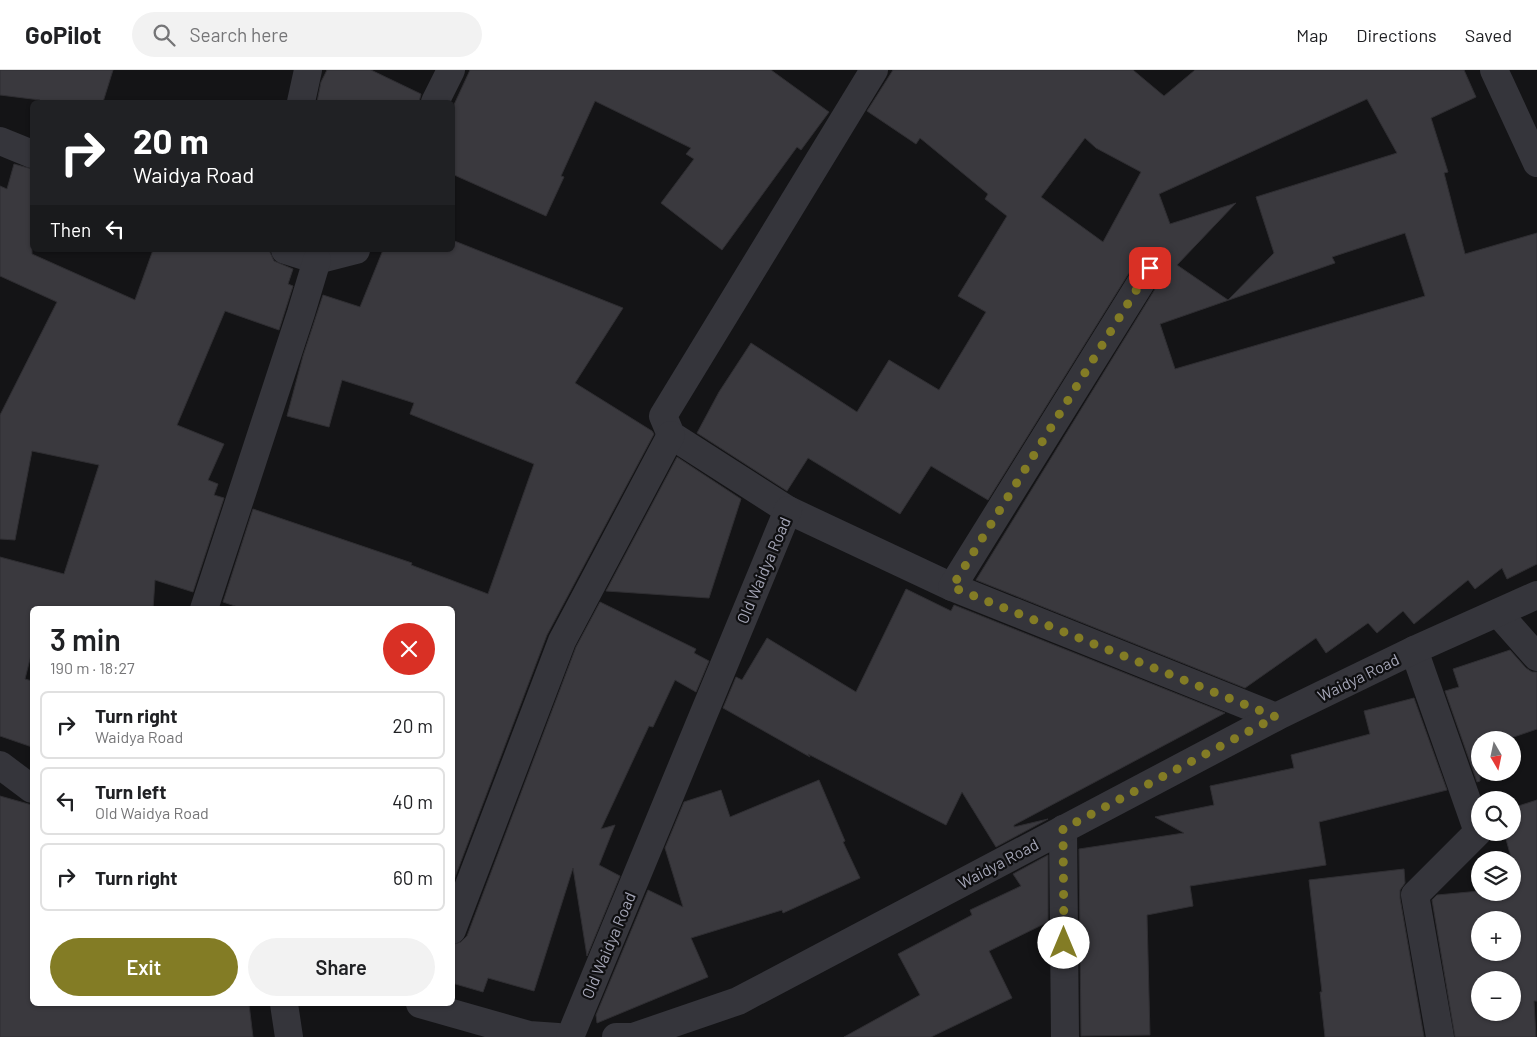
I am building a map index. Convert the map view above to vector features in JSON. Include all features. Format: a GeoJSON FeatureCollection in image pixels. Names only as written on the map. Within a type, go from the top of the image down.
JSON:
{"type":"FeatureCollection","features":[{"type":"Feature","properties":{"kind":"street"},"geometry":{"type":"LineString","coordinates":[[302,100],[308,70]]}},
{"type":"Feature","properties":{"kind":"street"},"geometry":{"type":"LineString","coordinates":[[436,100],[451,70]]}},
{"type":"Feature","properties":{"kind":"street"},"geometry":{"type":"LineString","coordinates":[[788,510],[671,435],[664,416],[874,70]]}},
{"type":"Feature","properties":{"kind":"street"},"geometry":{"type":"LineString","coordinates":[[1494,70],[1537,163]]}},
{"type":"Feature","properties":{"kind":"street"},"geometry":{"type":"LineString","coordinates":[[0,141],[30,153]]}},
{"type":"Feature","properties":{"kind":"street"},"geometry":{"type":"LineString","coordinates":[[291,252],[317,260],[348,252]]}},
{"type":"Feature","properties":{"kind":"street"},"geometry":{"type":"LineString","coordinates":[[205,606],[317,260]]}},
{"type":"Feature","properties":{"kind":"street"},"geometry":{"type":"LineString","coordinates":[[952,587],[1150,268]]}},
{"type":"Feature","properties":{"kind":"street"},"geometry":{"type":"LineString","coordinates":[[455,922],[562,641],[671,435]]}},
{"type":"Feature","properties":{"kind":"street","name":"Old Waidya Road"},"geometry":{"type":"LineString","coordinates":[[570,1037],[788,510],[952,587],[1276,717]]}},
{"type":"Feature","properties":{"kind":"street","name":"Waidya Road"},"geometry":{"type":"LineString","coordinates":[[616,1037],[633,1037],[738,1001],[1276,717],[1414,650],[1537,595]]}},
{"type":"Feature","properties":{"kind":"street"},"geometry":{"type":"LineString","coordinates":[[1498,613],[1537,657]]}},
{"type":"Feature","properties":{"kind":"street"},"geometry":{"type":"LineString","coordinates":[[1414,650],[1478,832],[1416,896],[1440,1037]]}},
{"type":"Feature","properties":{"kind":"street"},"geometry":{"type":"LineString","coordinates":[[0,765],[30,787]]}},
{"type":"Feature","properties":{"kind":"street"},"geometry":{"type":"LineString","coordinates":[[1063,829],[1065,1037]]}},
{"type":"Feature","properties":{"kind":"street"},"geometry":{"type":"LineString","coordinates":[[284,1006],[289,1037]]}},
{"type":"Feature","properties":{"kind":"street"},"geometry":{"type":"LineString","coordinates":[[430,1006],[531,1036],[558,1037]]}},
{"type":"Feature","properties":{"kind":"building"},"geometry":{"type":"Polygon","coordinates":[[[0,70],[113,70],[104,100],[40,100],[0,95],[0,70]]]}},
{"type":"Feature","properties":{"kind":"building"},"geometry":{"type":"Polygon","coordinates":[[[327,70],[371,70],[421,94],[420,100],[317,100],[321,82],[327,70]]]}},
{"type":"Feature","properties":{"kind":"building"},"geometry":{"type":"Polygon","coordinates":[[[470,70],[771,70],[829,112],[801,150],[797,147],[722,250],[661,203],[694,159],[686,154],[691,148],[595,101],[561,176],[564,177],[546,216],[455,175],[455,102],[470,70]]]}},
{"type":"Feature","properties":{"kind":"building"},"geometry":{"type":"Polygon","coordinates":[[[893,70],[1133,70],[1164,96],[1195,70],[1464,70],[1476,97],[1431,118],[1448,172],[1444,173],[1465,254],[1537,233],[1537,564],[1507,579],[1502,568],[1475,589],[1468,580],[1414,624],[1403,611],[1377,633],[1368,623],[1326,653],[1316,638],[1245,688],[976,580],[1163,276],[1166,269],[1164,261],[1159,255],[1151,252],[1143,254],[1137,260],[988,500],[931,466],[900,514],[808,458],[787,491],[697,433],[719,392],[751,343],[857,412],[889,360],[939,390],[986,312],[958,296],[1007,216],[985,199],[988,194],[920,138],[916,144],[867,111],[893,70]],[[1367,99],[1159,194],[1170,224],[1236,203],[1177,265],[1228,300],[1274,253],[1256,197],[1397,153],[1367,99]],[[1085,138],[1041,197],[1103,242],[1141,172],[1096,148],[1085,138]],[[1405,233],[1332,257],[1335,263],[1160,324],[1175,369],[1425,296],[1405,233]]]}},
{"type":"Feature","properties":{"kind":"building"},"geometry":{"type":"Polygon","coordinates":[[[14,164],[30,168],[30,252],[32,254],[135,300],[152,252],[270,252],[274,261],[293,269],[288,284],[293,286],[279,330],[225,311],[177,425],[224,444],[208,480],[218,484],[214,495],[224,498],[193,592],[155,580],[153,606],[30,606],[30,659],[25,679],[30,680],[30,746],[0,736],[0,557],[64,574],[99,465],[32,451],[15,540],[0,539],[0,415],[57,302],[0,276],[0,186],[7,189],[14,164]]]}},
{"type":"Feature","properties":{"kind":"building"},"geometry":{"type":"Polygon","coordinates":[[[455,241],[623,308],[575,383],[654,434],[547,635],[455,877],[455,606],[235,606],[223,602],[253,509],[412,563],[411,565],[488,594],[534,464],[410,414],[414,403],[342,380],[329,427],[287,416],[303,356],[323,295],[360,307],[382,252],[455,252],[455,241]]]}},
{"type":"Feature","properties":{"kind":"building"},"geometry":{"type":"Polygon","coordinates":[[[677,457],[741,499],[709,598],[606,591],[677,457]]]}},
{"type":"Feature","properties":{"kind":"building"},"geometry":{"type":"Polygon","coordinates":[[[906,589],[951,611],[954,605],[1225,713],[1014,825],[1014,827],[1048,819],[996,847],[962,792],[946,825],[808,754],[810,757],[723,708],[736,677],[742,680],[767,638],[856,692],[906,589]]]}},
{"type":"Feature","properties":{"kind":"building"},"geometry":{"type":"Polygon","coordinates":[[[600,602],[696,649],[694,653],[709,661],[696,692],[675,680],[653,727],[649,726],[601,829],[615,825],[599,865],[620,876],[587,956],[573,868],[534,991],[488,978],[483,992],[455,984],[455,944],[461,942],[467,936],[576,647],[600,602]]]}},
{"type":"Feature","properties":{"kind":"building"},"geometry":{"type":"Polygon","coordinates":[[[1510,650],[1526,668],[1532,672],[1537,672],[1537,729],[1521,734],[1521,731],[1471,731],[1471,765],[1445,691],[1459,687],[1453,669],[1510,650]]]}},
{"type":"Feature","properties":{"kind":"building"},"geometry":{"type":"Polygon","coordinates":[[[1414,698],[1447,790],[1319,822],[1326,865],[1190,886],[1193,906],[1147,915],[1150,1035],[1081,1036],[1079,849],[1184,833],[1155,817],[1214,805],[1210,786],[1294,768],[1291,755],[1370,734],[1364,711],[1414,698]]]}},
{"type":"Feature","properties":{"kind":"building"},"geometry":{"type":"Polygon","coordinates":[[[819,780],[845,841],[843,842],[860,878],[783,913],[782,910],[691,938],[708,977],[597,1023],[596,1015],[648,890],[683,907],[665,848],[684,802],[721,790],[730,817],[819,780]]]}},
{"type":"Feature","properties":{"kind":"building"},"geometry":{"type":"Polygon","coordinates":[[[0,796],[30,804],[30,1006],[249,1006],[253,1037],[0,1037],[0,796]]]}},
{"type":"Feature","properties":{"kind":"building"},"geometry":{"type":"Polygon","coordinates":[[[1537,800],[1537,1001],[1534,1001],[1536,1037],[1455,1037],[1432,900],[1437,895],[1471,892],[1471,901],[1521,901],[1521,851],[1509,851],[1506,841],[1521,841],[1521,805],[1537,800]]]}},
{"type":"Feature","properties":{"kind":"building"},"geometry":{"type":"Polygon","coordinates":[[[1048,855],[1048,922],[989,951],[1012,998],[931,1037],[844,1037],[920,995],[898,954],[972,915],[970,910],[1021,886],[1013,874],[1048,855]]]}},
{"type":"Feature","properties":{"kind":"building"},"geometry":{"type":"Polygon","coordinates":[[[1404,869],[1405,883],[1400,890],[1400,898],[1424,1037],[1325,1037],[1320,992],[1322,992],[1309,880],[1404,869]]]}},
{"type":"Feature","properties":{"kind":"route"},"geometry":{"type":"LineString","coordinates":[[1064,943],[1063,829],[1276,717],[952,587],[1150,268]]}}]}
